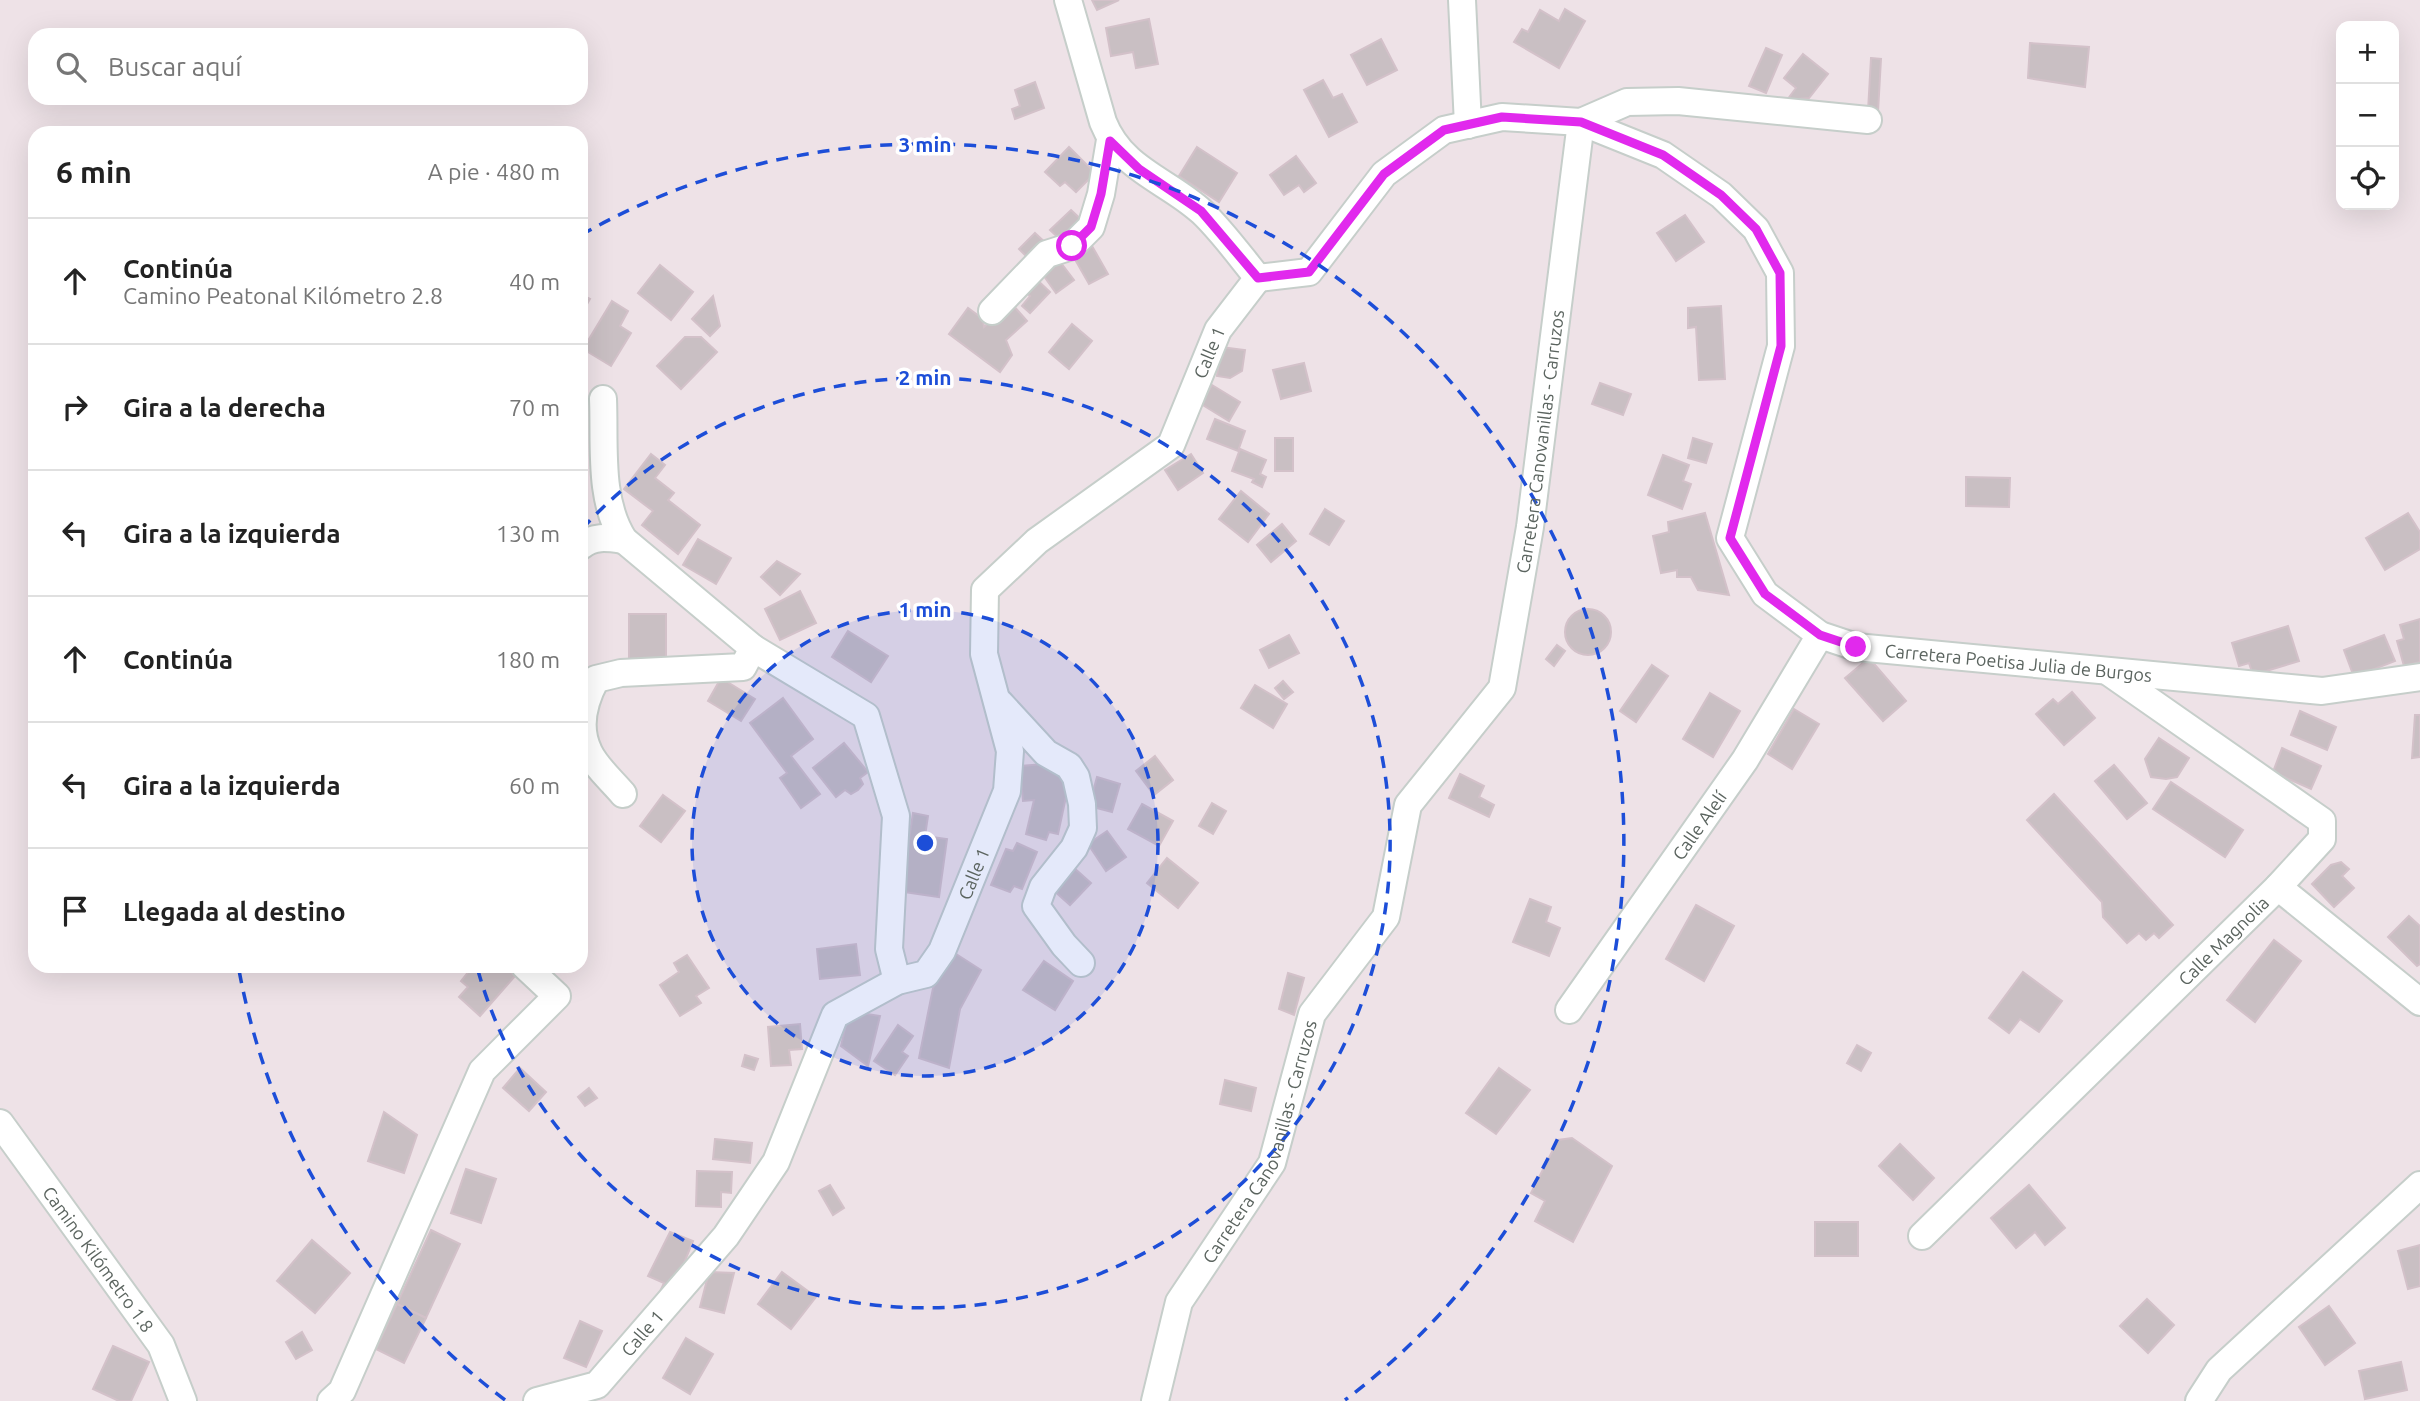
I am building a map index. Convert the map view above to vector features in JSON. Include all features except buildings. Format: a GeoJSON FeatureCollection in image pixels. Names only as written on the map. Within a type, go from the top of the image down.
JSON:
{"type":"FeatureCollection","features":[{"type":"Feature","properties":{"kind":"street"},"geometry":{"type":"LineString","coordinates":[[1068,0],[1110,141],[1139,169],[1201,211],[1258,278],[1309,272],[1384,174],[1444,130],[1502,117],[1581,122],[1627,102],[1678,101],[1868,120]]}},
{"type":"Feature","properties":{"kind":"street"},"geometry":{"type":"LineString","coordinates":[[1462,0],[1468,125]]}},
{"type":"Feature","properties":{"kind":"street","name":"Carretera Poetisa Julia de Burgos"},"geometry":{"type":"LineString","coordinates":[[1581,122],[1663,155],[1721,195],[1756,229],[1780,273],[1781,346],[1730,538],[1765,594],[1820,635],[1856,647],[2322,691],[2420,677]]}},
{"type":"Feature","properties":{"kind":"street","name":"Carretera Canovanillas - Carruzos"},"geometry":{"type":"LineString","coordinates":[[1155,1401],[1179,1302],[1272,1163],[1312,1014],[1385,917],[1408,805],[1502,688],[1530,527],[1581,122]]}},
{"type":"Feature","properties":{"kind":"street"},"geometry":{"type":"LineString","coordinates":[[992,310],[1047,254],[1072,246],[1091,227],[1101,194],[1110,141]]}},
{"type":"Feature","properties":{"kind":"street","name":"Calle 1"},"geometry":{"type":"LineString","coordinates":[[537,1401],[597,1385],[726,1236],[776,1162],[835,1015],[897,981],[926,974],[942,951],[1007,791],[1010,751],[984,654],[985,590],[1037,541],[1171,445],[1218,330],[1258,278]]}},
{"type":"Feature","properties":{"kind":"street"},"geometry":{"type":"LineString","coordinates":[[603,398],[607,497],[614,524],[624,540],[753,648],[866,716],[896,816],[889,949],[897,981]]}},
{"type":"Feature","properties":{"kind":"street"},"geometry":{"type":"LineString","coordinates":[[588,541],[604,537],[624,540]]}},
{"type":"Feature","properties":{"kind":"street","name":"Calle Alelí"},"geometry":{"type":"LineString","coordinates":[[1569,1010],[1745,760],[1820,635]]}},
{"type":"Feature","properties":{"kind":"street"},"geometry":{"type":"LineString","coordinates":[[588,694],[596,679],[621,673],[743,667],[753,648]]}},
{"type":"Feature","properties":{"kind":"street","name":"Calle Magnolia"},"geometry":{"type":"LineString","coordinates":[[1922,1236],[2278,887],[2322,839],[2322,821],[2109,672]]}},
{"type":"Feature","properties":{"kind":"street"},"geometry":{"type":"LineString","coordinates":[[996,699],[1032,741],[1046,754],[1069,766],[1076,777],[1082,804],[1083,828],[1074,848],[1044,887],[1036,906],[1041,916],[1081,963]]}},
{"type":"Feature","properties":{"kind":"street"},"geometry":{"type":"LineString","coordinates":[[588,748],[623,794]]}},
{"type":"Feature","properties":{"kind":"street"},"geometry":{"type":"LineString","coordinates":[[2278,887],[2420,1002]]}},
{"type":"Feature","properties":{"kind":"street"},"geometry":{"type":"LineString","coordinates":[[331,1401],[342,1391],[482,1071],[557,996],[532,973]]}},
{"type":"Feature","properties":{"kind":"street","name":"Camino Kilómetro 1.8"},"geometry":{"type":"LineString","coordinates":[[0,1124],[161,1345],[183,1401]]}},
{"type":"Feature","properties":{"kind":"street"},"geometry":{"type":"LineString","coordinates":[[2199,1401],[2219,1370],[2420,1185]]}},
{"type":"Feature","properties":{"kind":"route"},"geometry":{"type":"LineString","coordinates":[[1072,246],[1091,227],[1101,194],[1110,141],[1139,169],[1201,211],[1258,278],[1309,272],[1384,174],[1444,130],[1502,117],[1581,122],[1663,155],[1721,195],[1756,229],[1780,273],[1781,346],[1730,538],[1765,594],[1820,635],[1856,647]]}}]}
